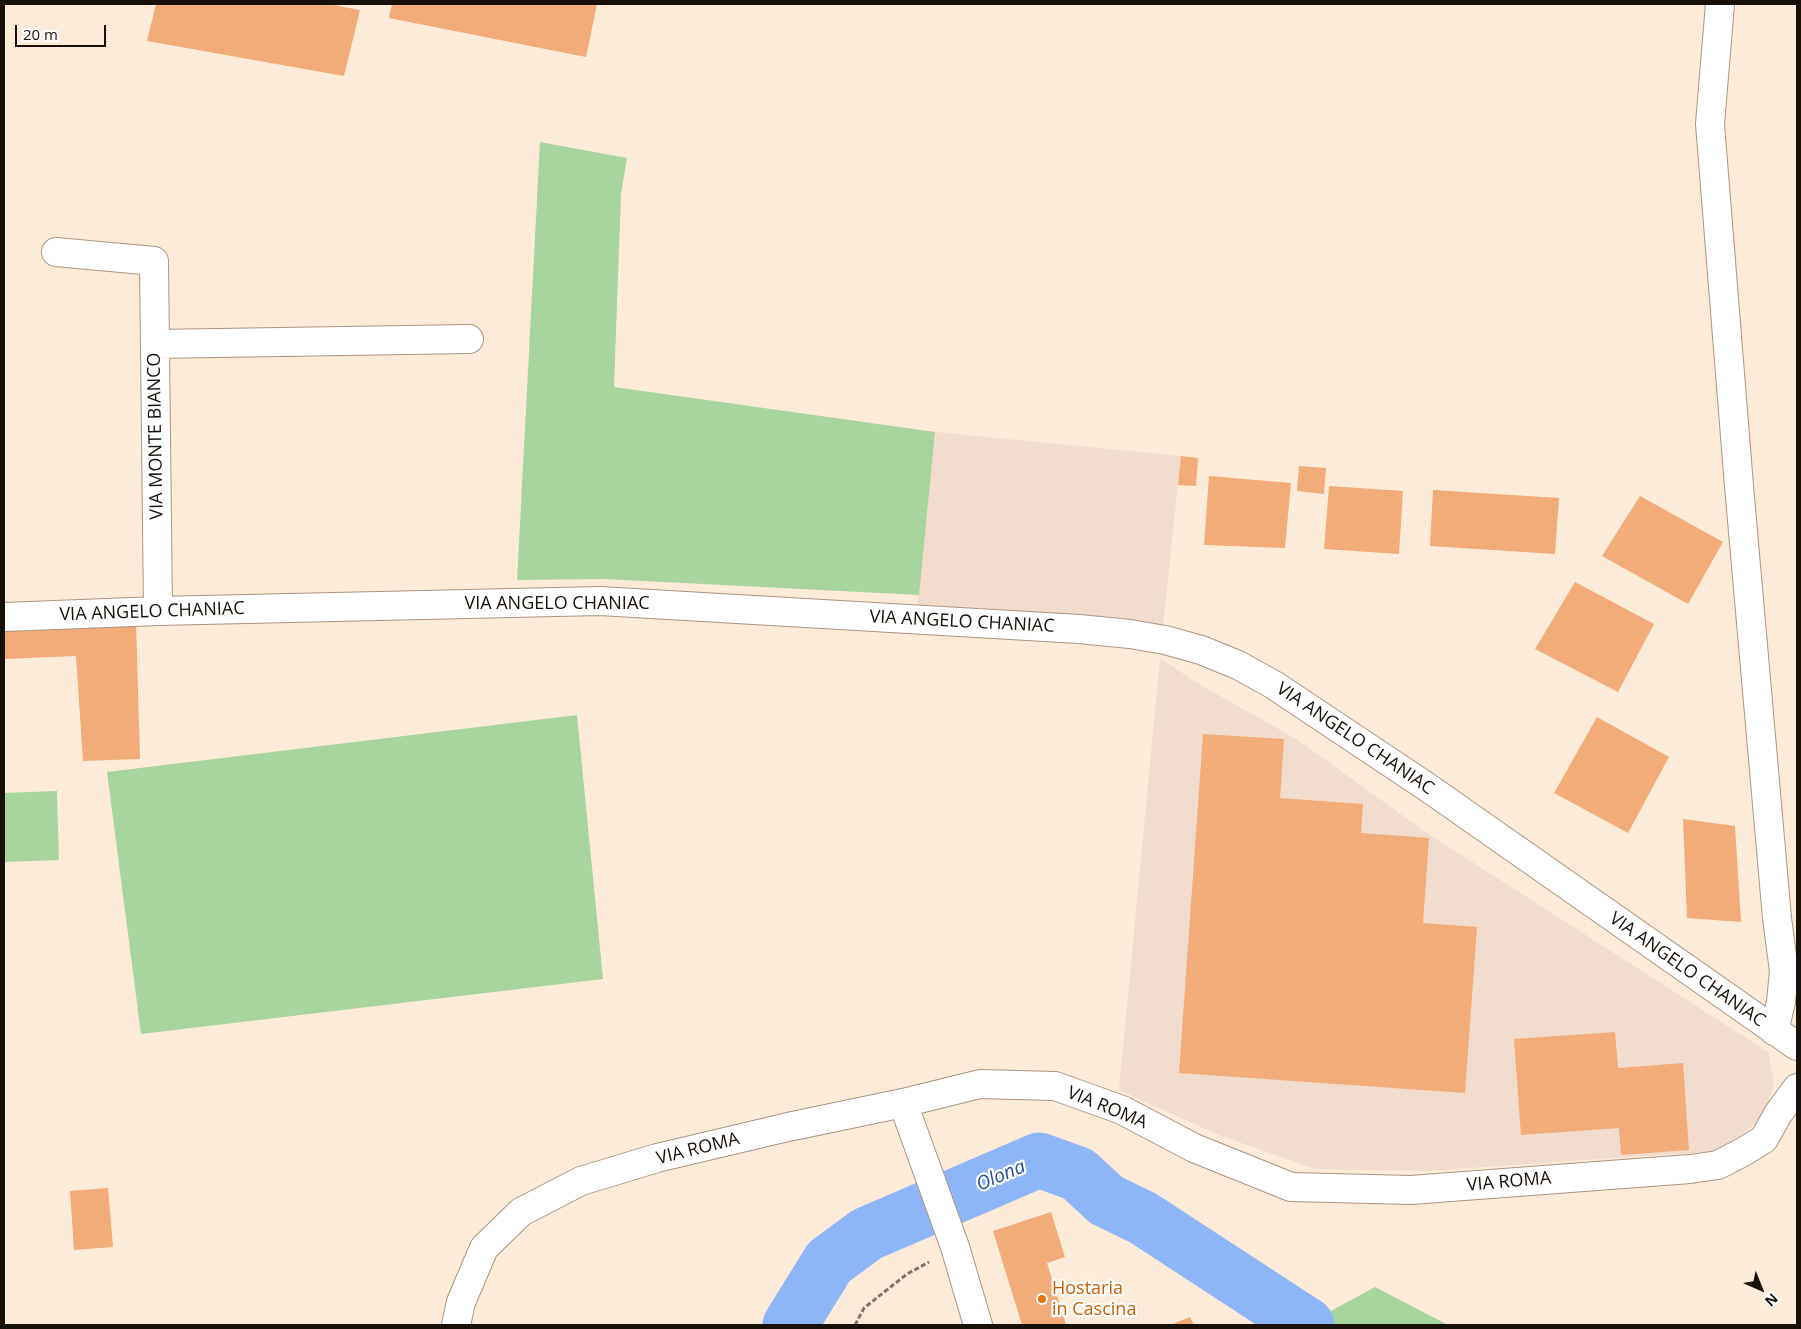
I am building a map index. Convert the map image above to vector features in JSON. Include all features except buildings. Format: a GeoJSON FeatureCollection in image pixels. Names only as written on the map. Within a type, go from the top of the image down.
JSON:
{"type":"FeatureCollection","features":[{"type":"Feature","properties":{"kind":"street"},"geometry":{"type":"LineString","coordinates":[[1720,4],[1710,124],[1743,535],[1777,918],[1784,971],[1781,1002],[1774,1031]]}},
{"type":"Feature","properties":{"kind":"street","name":"VIA MONTE BIANCO"},"geometry":{"type":"LineString","coordinates":[[56,252],[154,260],[158,611]]}},
{"type":"Feature","properties":{"kind":"street"},"geometry":{"type":"LineString","coordinates":[[155,344],[470,339]]}},
{"type":"Feature","properties":{"kind":"street","name":"VIA ANGELO CHANIAC"},"geometry":{"type":"LineString","coordinates":[[4,617],[158,611],[600,601],[1079,629],[1130,634],[1165,640],[1201,650],[1238,664],[1302,703],[1427,787],[1797,1046]]}},
{"type":"Feature","properties":{"kind":"street","name":"VIA ROMA"},"geometry":{"type":"LineString","coordinates":[[456,1325],[461,1302],[484,1248],[521,1212],[581,1181],[657,1158],[980,1084],[1055,1086],[1122,1110],[1194,1148],[1291,1188],[1411,1190],[1690,1169],[1718,1164],[1764,1139],[1778,1114],[1797,1088]]}},
{"type":"Feature","properties":{"kind":"street"},"geometry":{"type":"LineString","coordinates":[[903,1103],[955,1247],[978,1325]]}},
{"type":"Feature","properties":{"kind":"path"},"geometry":{"type":"LineString","coordinates":[[855,1325],[864,1308],[907,1274],[955,1247]]}},
{"type":"Feature","properties":{"kind":"shaded area"},"geometry":{"type":"Polygon","coordinates":[[[935,432],[1181,456],[1162,634],[916,616],[935,432]]]}},
{"type":"Feature","properties":{"kind":"shaded area"},"geometry":{"type":"Polygon","coordinates":[[[1160,658],[1197,683],[1298,740],[1424,831],[1768,1052],[1774,1082],[1764,1117],[1719,1151],[1425,1171],[1315,1169],[1219,1135],[1119,1090],[1160,658]]]}},
{"type":"Feature","properties":{"kind":"green space"},"geometry":{"type":"Polygon","coordinates":[[[540,142],[627,158],[621,194],[614,387],[935,432],[919,595],[604,579],[517,580],[540,142]]]}},
{"type":"Feature","properties":{"kind":"green space"},"geometry":{"type":"Polygon","coordinates":[[[577,715],[603,979],[141,1034],[107,772],[577,715]]]}},
{"type":"Feature","properties":{"kind":"green space"},"geometry":{"type":"Polygon","coordinates":[[[57,791],[59,860],[4,862],[4,793],[57,791]]]}},
{"type":"Feature","properties":{"kind":"green space"},"geometry":{"type":"Polygon","coordinates":[[[1375,1287],[1448,1325],[1305,1325],[1375,1287]]]}},
{"type":"Feature","properties":{"kind":"waterway","name":"Olona"},"geometry":{"type":"LineString","coordinates":[[790,1325],[829,1262],[867,1234],[1039,1160],[1078,1174],[1106,1200],[1143,1218],[1307,1325]]}},
{"type":"Feature","properties":{"kind":"place","name":"Hostaria in Cascina"},"geometry":{"type":"Point","coordinates":[1042,1299]}}]}
